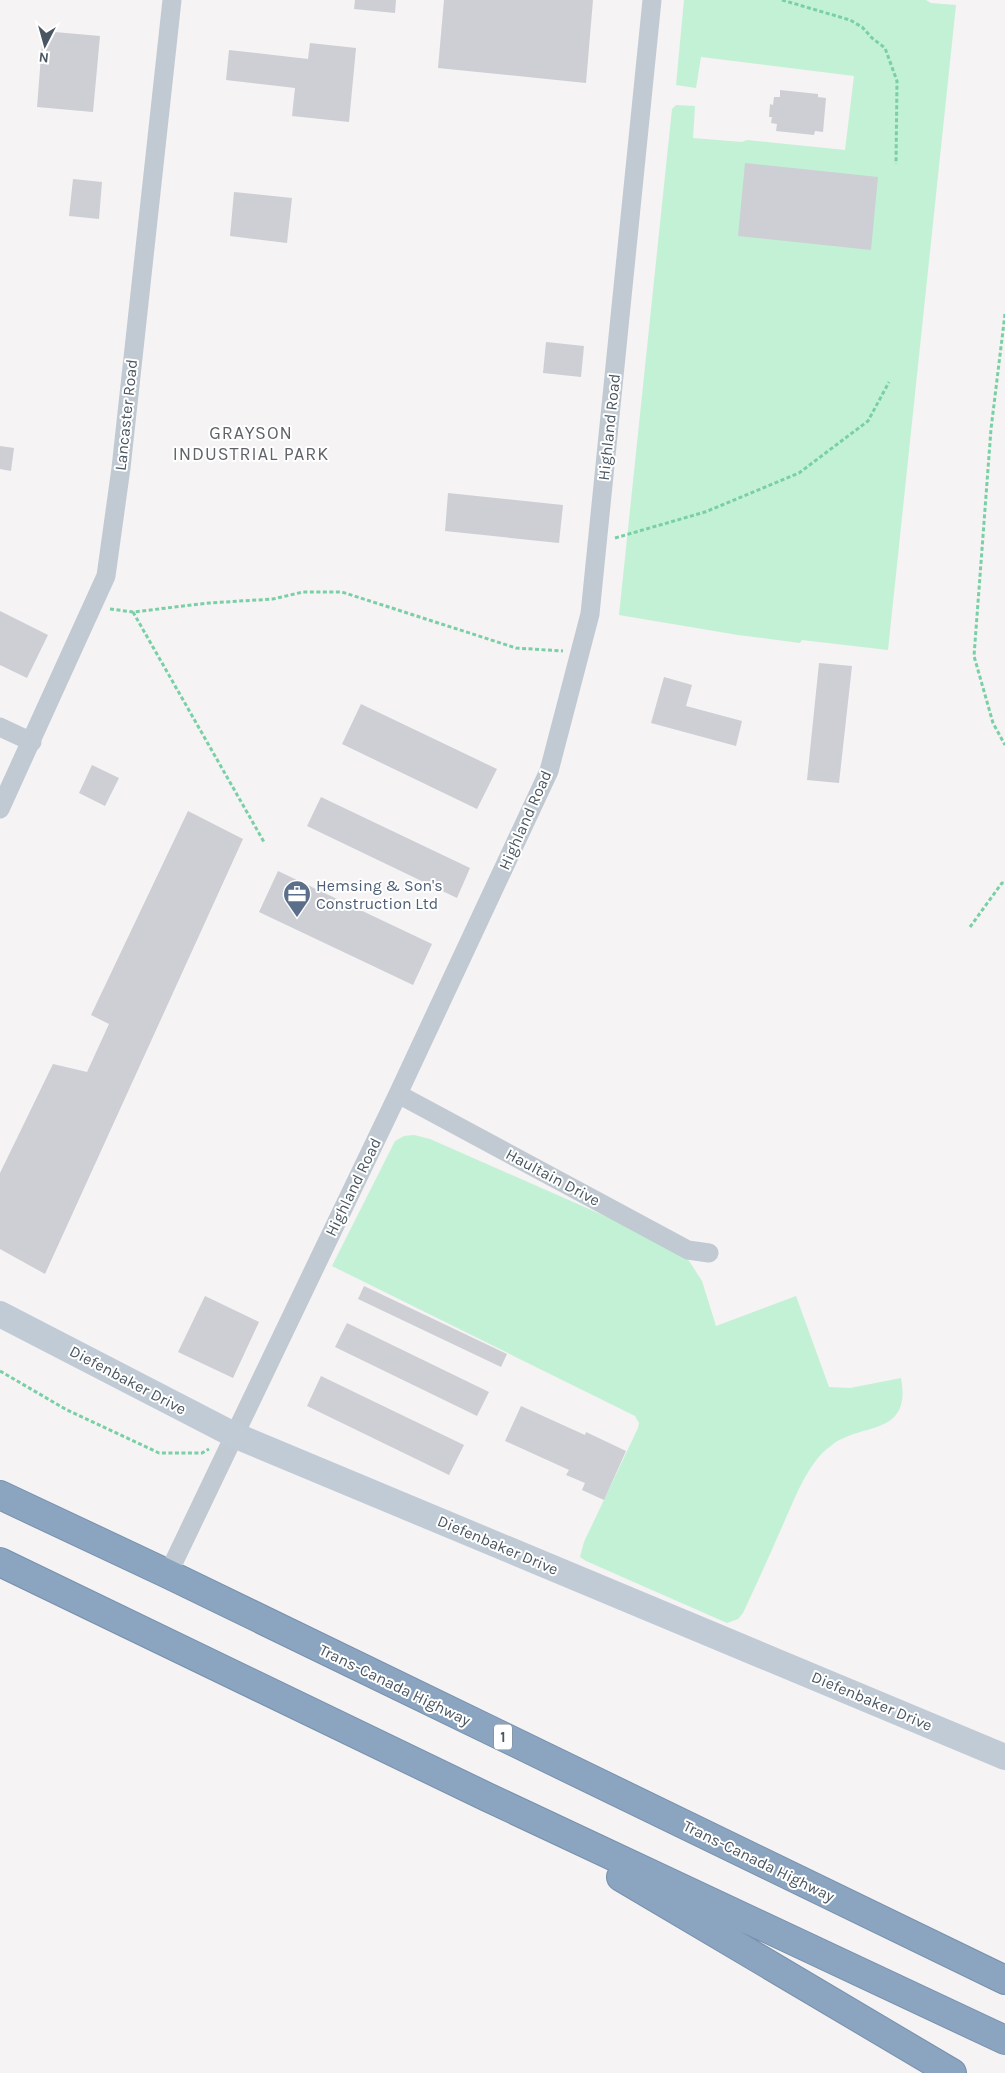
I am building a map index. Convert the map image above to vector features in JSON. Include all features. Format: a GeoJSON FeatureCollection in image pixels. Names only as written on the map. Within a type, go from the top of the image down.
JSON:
{"type":"FeatureCollection","features":[{"type":"Feature","properties":{"kind":"highway","name":"Trans-Canada Highway"},"geometry":{"type":"LineString","coordinates":[[0,1495],[168,1574],[1005,1980]]}},
{"type":"Feature","properties":{"kind":"highway"},"geometry":{"type":"LineString","coordinates":[[0,1562],[487,1797],[1005,2040]]}},
{"type":"Feature","properties":{"kind":"highway"},"geometry":{"type":"LineString","coordinates":[[487,1797],[952,2073]]}},
{"type":"Feature","properties":{"kind":"street","name":"Lancaster Road"},"geometry":{"type":"LineString","coordinates":[[0,809],[106,576],[121,468],[172,0]]}},
{"type":"Feature","properties":{"kind":"street","name":"Highland Road"},"geometry":{"type":"LineString","coordinates":[[168,1574],[398,1094],[548,771],[590,614],[652,0]]}},
{"type":"Feature","properties":{"kind":"street"},"geometry":{"type":"LineString","coordinates":[[0,727],[32,742]]}},
{"type":"Feature","properties":{"kind":"street","name":"Haultain Drive"},"geometry":{"type":"LineString","coordinates":[[398,1094],[688,1250],[710,1253]]}},
{"type":"Feature","properties":{"kind":"street","name":"Diefenbaker Drive"},"geometry":{"type":"LineString","coordinates":[[0,1314],[234,1435],[1005,1757]]}},
{"type":"Feature","properties":{"kind":"path"},"geometry":{"type":"LineString","coordinates":[[782,0],[850,20],[862,27],[885,48],[898,81],[896,164]]}},
{"type":"Feature","properties":{"kind":"path"},"geometry":{"type":"LineString","coordinates":[[1005,314],[991,429],[974,656],[993,723],[1005,745]]}},
{"type":"Feature","properties":{"kind":"path"},"geometry":{"type":"LineString","coordinates":[[597,543],[705,512],[799,473],[868,421],[889,382]]}},
{"type":"Feature","properties":{"kind":"path"},"geometry":{"type":"LineString","coordinates":[[92,607],[133,612],[209,603],[273,599],[303,592],[342,592],[516,648],[559,651],[581,648]]}},
{"type":"Feature","properties":{"kind":"path"},"geometry":{"type":"LineString","coordinates":[[133,612],[264,842]]}},
{"type":"Feature","properties":{"kind":"path"},"geometry":{"type":"LineString","coordinates":[[970,927],[1002,883],[1005,882]]}},
{"type":"Feature","properties":{"kind":"path"},"geometry":{"type":"LineString","coordinates":[[0,1371],[67,1410],[159,1454],[202,1452],[234,1435]]}},
{"type":"Feature","properties":{"kind":"green space"},"geometry":{"type":"Polygon","coordinates":[[[684,0],[926,0],[931,3],[956,5],[888,650],[802,640],[800,643],[738,635],[619,615],[672,109],[676,105],[695,106],[693,138],[742,142],[747,140],[845,150],[854,76],[701,57],[696,88],[676,85],[684,0]]]}},
{"type":"Feature","properties":{"kind":"green space"},"geometry":{"type":"Polygon","coordinates":[[[414,1135],[430,1139],[682,1250],[702,1281],[716,1326],[796,1296],[829,1387],[850,1388],[901,1378],[902,1397],[899,1410],[892,1419],[882,1425],[844,1438],[832,1445],[808,1472],[743,1613],[738,1619],[727,1623],[580,1557],[584,1542],[638,1428],[639,1423],[635,1416],[332,1266],[395,1141],[404,1136],[414,1135]]]}},
{"type":"Feature","properties":{"kind":"building"},"geometry":{"type":"Polygon","coordinates":[[[355,0],[396,0],[395,13],[354,9],[355,0]]]}},
{"type":"Feature","properties":{"kind":"building"},"geometry":{"type":"Polygon","coordinates":[[[444,0],[593,0],[586,83],[438,68],[444,0]]]}},
{"type":"Feature","properties":{"kind":"building"},"geometry":{"type":"Polygon","coordinates":[[[43,31],[100,36],[93,112],[37,107],[43,31]]]}},
{"type":"Feature","properties":{"kind":"building"},"geometry":{"type":"Polygon","coordinates":[[[310,43],[356,48],[349,122],[292,116],[295,88],[226,80],[229,50],[308,59],[310,43]]]}},
{"type":"Feature","properties":{"kind":"building"},"geometry":{"type":"Polygon","coordinates":[[[780,90],[818,94],[818,97],[826,98],[823,132],[815,131],[814,135],[776,131],[777,124],[771,123],[772,117],[769,117],[770,104],[773,105],[774,97],[780,97],[780,90]]]}},
{"type":"Feature","properties":{"kind":"building"},"geometry":{"type":"Polygon","coordinates":[[[745,163],[878,177],[871,250],[738,236],[745,163]]]}},
{"type":"Feature","properties":{"kind":"building"},"geometry":{"type":"Polygon","coordinates":[[[73,179],[102,182],[99,219],[69,216],[73,179]]]}},
{"type":"Feature","properties":{"kind":"building"},"geometry":{"type":"Polygon","coordinates":[[[234,192],[292,198],[287,243],[230,236],[234,192]]]}},
{"type":"Feature","properties":{"kind":"building"},"geometry":{"type":"Polygon","coordinates":[[[546,342],[584,346],[581,377],[543,373],[546,342]]]}},
{"type":"Feature","properties":{"kind":"building"},"geometry":{"type":"Polygon","coordinates":[[[0,446],[14,448],[11,471],[0,469],[0,446]]]}},
{"type":"Feature","properties":{"kind":"building"},"geometry":{"type":"Polygon","coordinates":[[[448,493],[563,505],[559,543],[445,531],[448,493]]]}},
{"type":"Feature","properties":{"kind":"building"},"geometry":{"type":"Polygon","coordinates":[[[0,611],[48,635],[27,678],[0,665],[0,611]]]}},
{"type":"Feature","properties":{"kind":"building"},"geometry":{"type":"Polygon","coordinates":[[[819,663],[852,666],[839,783],[807,780],[819,663]]]}},
{"type":"Feature","properties":{"kind":"building"},"geometry":{"type":"Polygon","coordinates":[[[664,677],[692,685],[686,706],[742,721],[736,746],[651,723],[664,677]]]}},
{"type":"Feature","properties":{"kind":"building"},"geometry":{"type":"Polygon","coordinates":[[[361,704],[497,769],[477,809],[342,744],[361,704]]]}},
{"type":"Feature","properties":{"kind":"building"},"geometry":{"type":"Polygon","coordinates":[[[92,765],[119,778],[105,806],[79,793],[92,765]]]}},
{"type":"Feature","properties":{"kind":"building"},"geometry":{"type":"Polygon","coordinates":[[[321,797],[470,868],[457,898],[307,826],[321,797]]]}},
{"type":"Feature","properties":{"kind":"building"},"geometry":{"type":"Polygon","coordinates":[[[188,811],[243,839],[45,1274],[0,1249],[0,1173],[53,1064],[87,1072],[109,1024],[91,1015],[188,811]]]}},
{"type":"Feature","properties":{"kind":"building"},"geometry":{"type":"Polygon","coordinates":[[[278,871],[432,944],[413,985],[259,912],[278,871]]]}},
{"type":"Feature","properties":{"kind":"building"},"geometry":{"type":"Polygon","coordinates":[[[364,1286],[507,1354],[501,1367],[358,1299],[364,1286]]]}},
{"type":"Feature","properties":{"kind":"building"},"geometry":{"type":"Polygon","coordinates":[[[205,1296],[259,1322],[233,1378],[178,1352],[205,1296]]]}},
{"type":"Feature","properties":{"kind":"building"},"geometry":{"type":"Polygon","coordinates":[[[347,1323],[489,1392],[477,1416],[335,1347],[347,1323]]]}},
{"type":"Feature","properties":{"kind":"building"},"geometry":{"type":"Polygon","coordinates":[[[321,1376],[464,1445],[449,1475],[307,1406],[321,1376]]]}},
{"type":"Feature","properties":{"kind":"building"},"geometry":{"type":"Polygon","coordinates":[[[521,1406],[585,1435],[586,1432],[626,1451],[604,1500],[582,1490],[585,1483],[566,1475],[569,1470],[505,1441],[521,1406]]]}},
{"type":"Feature","properties":{"kind":"place","name":"Hemsing & Son's Construction Ltd"},"geometry":{"type":"Point","coordinates":[297,918]}},
{"type":"Feature","properties":{"kind":"district","name":"GRAYSON INDUSTRIAL PARK"},"geometry":{"type":"Point","coordinates":[251,443]}}]}
